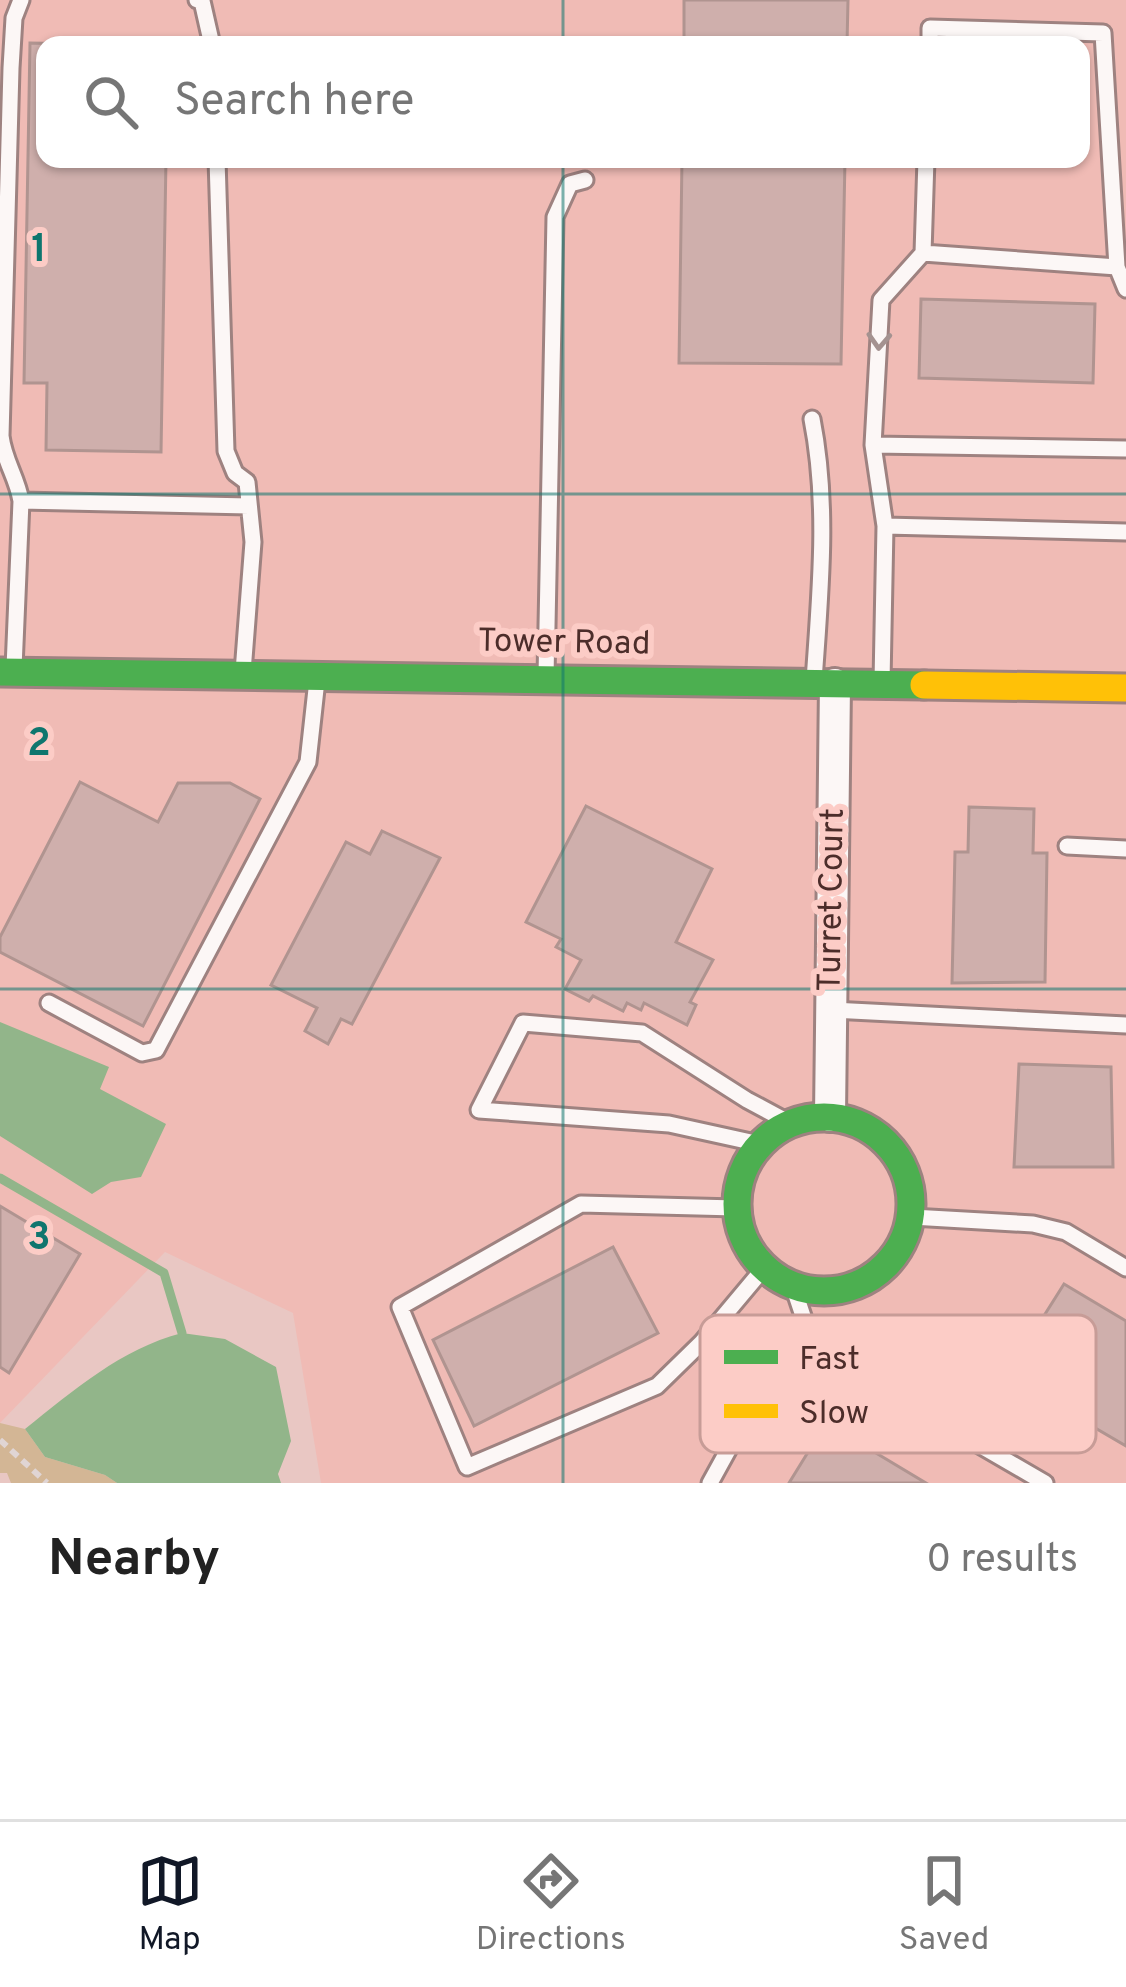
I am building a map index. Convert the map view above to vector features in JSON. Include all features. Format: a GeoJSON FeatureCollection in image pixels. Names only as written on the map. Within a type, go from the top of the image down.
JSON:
{"type":"FeatureCollection","features":[{"type":"Feature","properties":{"kind":"street","name":"Tower Road"},"geometry":{"type":"LineString","coordinates":[[7,672],[1126,688]]}},
{"type":"Feature","properties":{"kind":"street","name":"Turret Court"},"geometry":{"type":"LineString","coordinates":[[825,684],[830,1116]]}},
{"type":"Feature","properties":{"kind":"street"},"geometry":{"type":"LineString","coordinates":[[830,1116],[858,1123],[883,1138],[901,1161],[911,1188],[911,1217],[896,1253],[868,1280],[819,1292],[794,1286],[764,1268],[741,1230],[736,1208],[746,1163],[760,1144],[790,1123],[830,1116]]}},
{"type":"Feature","properties":{"kind":"lane"},"geometry":{"type":"LineString","coordinates":[[7,672],[22,501],[17,478],[4,461],[2,436],[11,68],[14,18],[21,0]]}},
{"type":"Feature","properties":{"kind":"lane"},"geometry":{"type":"LineString","coordinates":[[197,0],[202,2],[211,36]]}},
{"type":"Feature","properties":{"kind":"lane"},"geometry":{"type":"LineString","coordinates":[[930,36],[930,28],[1103,33],[1117,267],[1126,289]]}},
{"type":"Feature","properties":{"kind":"lane"},"geometry":{"type":"LineString","coordinates":[[217,168],[226,451],[236,473],[247,482],[253,542],[243,675]]}},
{"type":"Feature","properties":{"kind":"lane"},"geometry":{"type":"LineString","coordinates":[[882,685],[885,526],[874,446],[881,300],[923,253],[926,168]]}},
{"type":"Feature","properties":{"kind":"lane"},"geometry":{"type":"LineString","coordinates":[[546,680],[555,217],[570,184],[585,180]]}},
{"type":"Feature","properties":{"kind":"lane"},"geometry":{"type":"LineString","coordinates":[[923,253],[1117,267]]}},
{"type":"Feature","properties":{"kind":"lane"},"geometry":{"type":"LineString","coordinates":[[812,418],[822,469],[825,684]]}},
{"type":"Feature","properties":{"kind":"lane"},"geometry":{"type":"LineString","coordinates":[[874,446],[1126,449]]}},
{"type":"Feature","properties":{"kind":"lane"},"geometry":{"type":"LineString","coordinates":[[22,501],[249,506]]}},
{"type":"Feature","properties":{"kind":"lane"},"geometry":{"type":"LineString","coordinates":[[885,526],[1126,532]]}},
{"type":"Feature","properties":{"kind":"lane"},"geometry":{"type":"LineString","coordinates":[[50,1004],[142,1053],[155,1050],[308,762],[318,676]]}},
{"type":"Feature","properties":{"kind":"lane"},"geometry":{"type":"LineString","coordinates":[[1067,846],[1126,849]]}},
{"type":"Feature","properties":{"kind":"lane"},"geometry":{"type":"LineString","coordinates":[[832,1010],[1126,1025]]}},
{"type":"Feature","properties":{"kind":"lane"},"geometry":{"type":"LineString","coordinates":[[760,1144],[669,1124],[478,1110],[523,1024],[642,1033],[790,1123]]}},
{"type":"Feature","properties":{"kind":"lane"},"geometry":{"type":"LineString","coordinates":[[700,1344],[657,1386],[467,1467],[400,1307],[581,1204],[736,1208]]}},
{"type":"Feature","properties":{"kind":"lane"},"geometry":{"type":"LineString","coordinates":[[911,1217],[1033,1224],[1066,1232],[1126,1268]]}},
{"type":"Feature","properties":{"kind":"lane"},"geometry":{"type":"LineString","coordinates":[[725,1315],[764,1268]]}},
{"type":"Feature","properties":{"kind":"lane"},"geometry":{"type":"LineString","coordinates":[[794,1286],[803,1315]]}},
{"type":"Feature","properties":{"kind":"lane"},"geometry":{"type":"LineString","coordinates":[[710,1483],[727,1453]]}},
{"type":"Feature","properties":{"kind":"lane"},"geometry":{"type":"LineString","coordinates":[[993,1453],[1045,1483]]}},
{"type":"Feature","properties":{"kind":"path"},"geometry":{"type":"LineString","coordinates":[[0,1440],[47,1483]]}},
{"type":"Feature","properties":{"kind":"shaded area"},"geometry":{"type":"Polygon","coordinates":[[[0,0],[1126,0],[1126,1483],[321,1483],[293,1313],[165,1252],[0,1423],[0,0]]]}},
{"type":"Feature","properties":{"kind":"shaded area"},"geometry":{"type":"Polygon","coordinates":[[[0,1022],[109,1067],[100,1089],[166,1124],[141,1177],[111,1182],[92,1194],[0,1136],[0,1022]]]}},
{"type":"Feature","properties":{"kind":"shaded area"},"geometry":{"type":"Polygon","coordinates":[[[182,1333],[225,1339],[276,1367],[291,1441],[278,1474],[281,1483],[117,1483],[45,1457],[25,1429],[118,1360],[182,1333]]]}},
{"type":"Feature","properties":{"kind":"shaded area"},"geometry":{"type":"Polygon","coordinates":[[[0,1423],[25,1429],[45,1457],[117,1483],[11,1483],[7,1473],[0,1473],[0,1423]]]}},
{"type":"Feature","properties":{"kind":"building"},"geometry":{"type":"Polygon","coordinates":[[[684,0],[848,0],[847,36],[684,36],[684,0]]]}},
{"type":"Feature","properties":{"kind":"building"},"geometry":{"type":"Polygon","coordinates":[[[30,43],[36,43],[36,168],[166,168],[161,452],[46,450],[47,383],[24,383],[30,43]]]}},
{"type":"Feature","properties":{"kind":"building"},"geometry":{"type":"Polygon","coordinates":[[[682,168],[845,168],[841,364],[679,363],[682,168]]]}},
{"type":"Feature","properties":{"kind":"building"},"geometry":{"type":"Polygon","coordinates":[[[921,299],[1095,304],[1093,383],[919,378],[921,299]]]}},
{"type":"Feature","properties":{"kind":"building"},"geometry":{"type":"Polygon","coordinates":[[[80,782],[158,822],[178,783],[230,783],[260,799],[143,1026],[0,952],[0,937],[80,782]]]}},
{"type":"Feature","properties":{"kind":"building"},"geometry":{"type":"Polygon","coordinates":[[[586,806],[712,869],[676,942],[713,960],[690,1002],[696,1005],[687,1025],[644,1003],[641,1010],[627,1003],[623,1011],[565,989],[581,960],[556,947],[561,939],[526,922],[586,806]]]}},
{"type":"Feature","properties":{"kind":"building"},"geometry":{"type":"Polygon","coordinates":[[[969,807],[1034,809],[1033,853],[1047,853],[1045,982],[952,983],[955,852],[968,852],[969,807]]]}},
{"type":"Feature","properties":{"kind":"building"},"geometry":{"type":"Polygon","coordinates":[[[382,831],[440,858],[352,1024],[341,1019],[328,1044],[305,1031],[317,1008],[271,985],[346,842],[370,854],[382,831]]]}},
{"type":"Feature","properties":{"kind":"building"},"geometry":{"type":"Polygon","coordinates":[[[1019,1064],[1111,1067],[1113,1167],[1014,1167],[1019,1064]]]}},
{"type":"Feature","properties":{"kind":"building"},"geometry":{"type":"Polygon","coordinates":[[[0,1206],[80,1254],[9,1373],[0,1367],[0,1206]]]}},
{"type":"Feature","properties":{"kind":"building"},"geometry":{"type":"Polygon","coordinates":[[[613,1247],[658,1333],[474,1426],[433,1340],[613,1247]]]}},
{"type":"Feature","properties":{"kind":"building"},"geometry":{"type":"Polygon","coordinates":[[[1064,1284],[1126,1321],[1126,1446],[1096,1428],[1096,1315],[1044,1315],[1064,1284]]]}},
{"type":"Feature","properties":{"kind":"building"},"geometry":{"type":"Polygon","coordinates":[[[808,1453],[876,1453],[926,1483],[789,1483],[808,1453]]]}},
{"type":"Feature","properties":{"kind":"waterway"},"geometry":{"type":"LineString","coordinates":[[0,1178],[164,1273],[182,1333]]}},
{"type":"Feature","properties":{"kind":"traffic: fast"},"geometry":{"type":"LineString","coordinates":[[0,672],[924,685]]}},
{"type":"Feature","properties":{"kind":"traffic: fast"},"geometry":{"type":"LineString","coordinates":[[824,1117],[857,1123],[886,1142],[905,1171],[911,1204],[905,1237],[886,1266],[857,1285],[824,1291],[791,1285],[762,1266],[743,1237],[737,1204],[743,1171],[762,1142],[791,1123],[824,1117]]}},
{"type":"Feature","properties":{"kind":"traffic: slow"},"geometry":{"type":"LineString","coordinates":[[924,685],[1126,688]]}}]}
